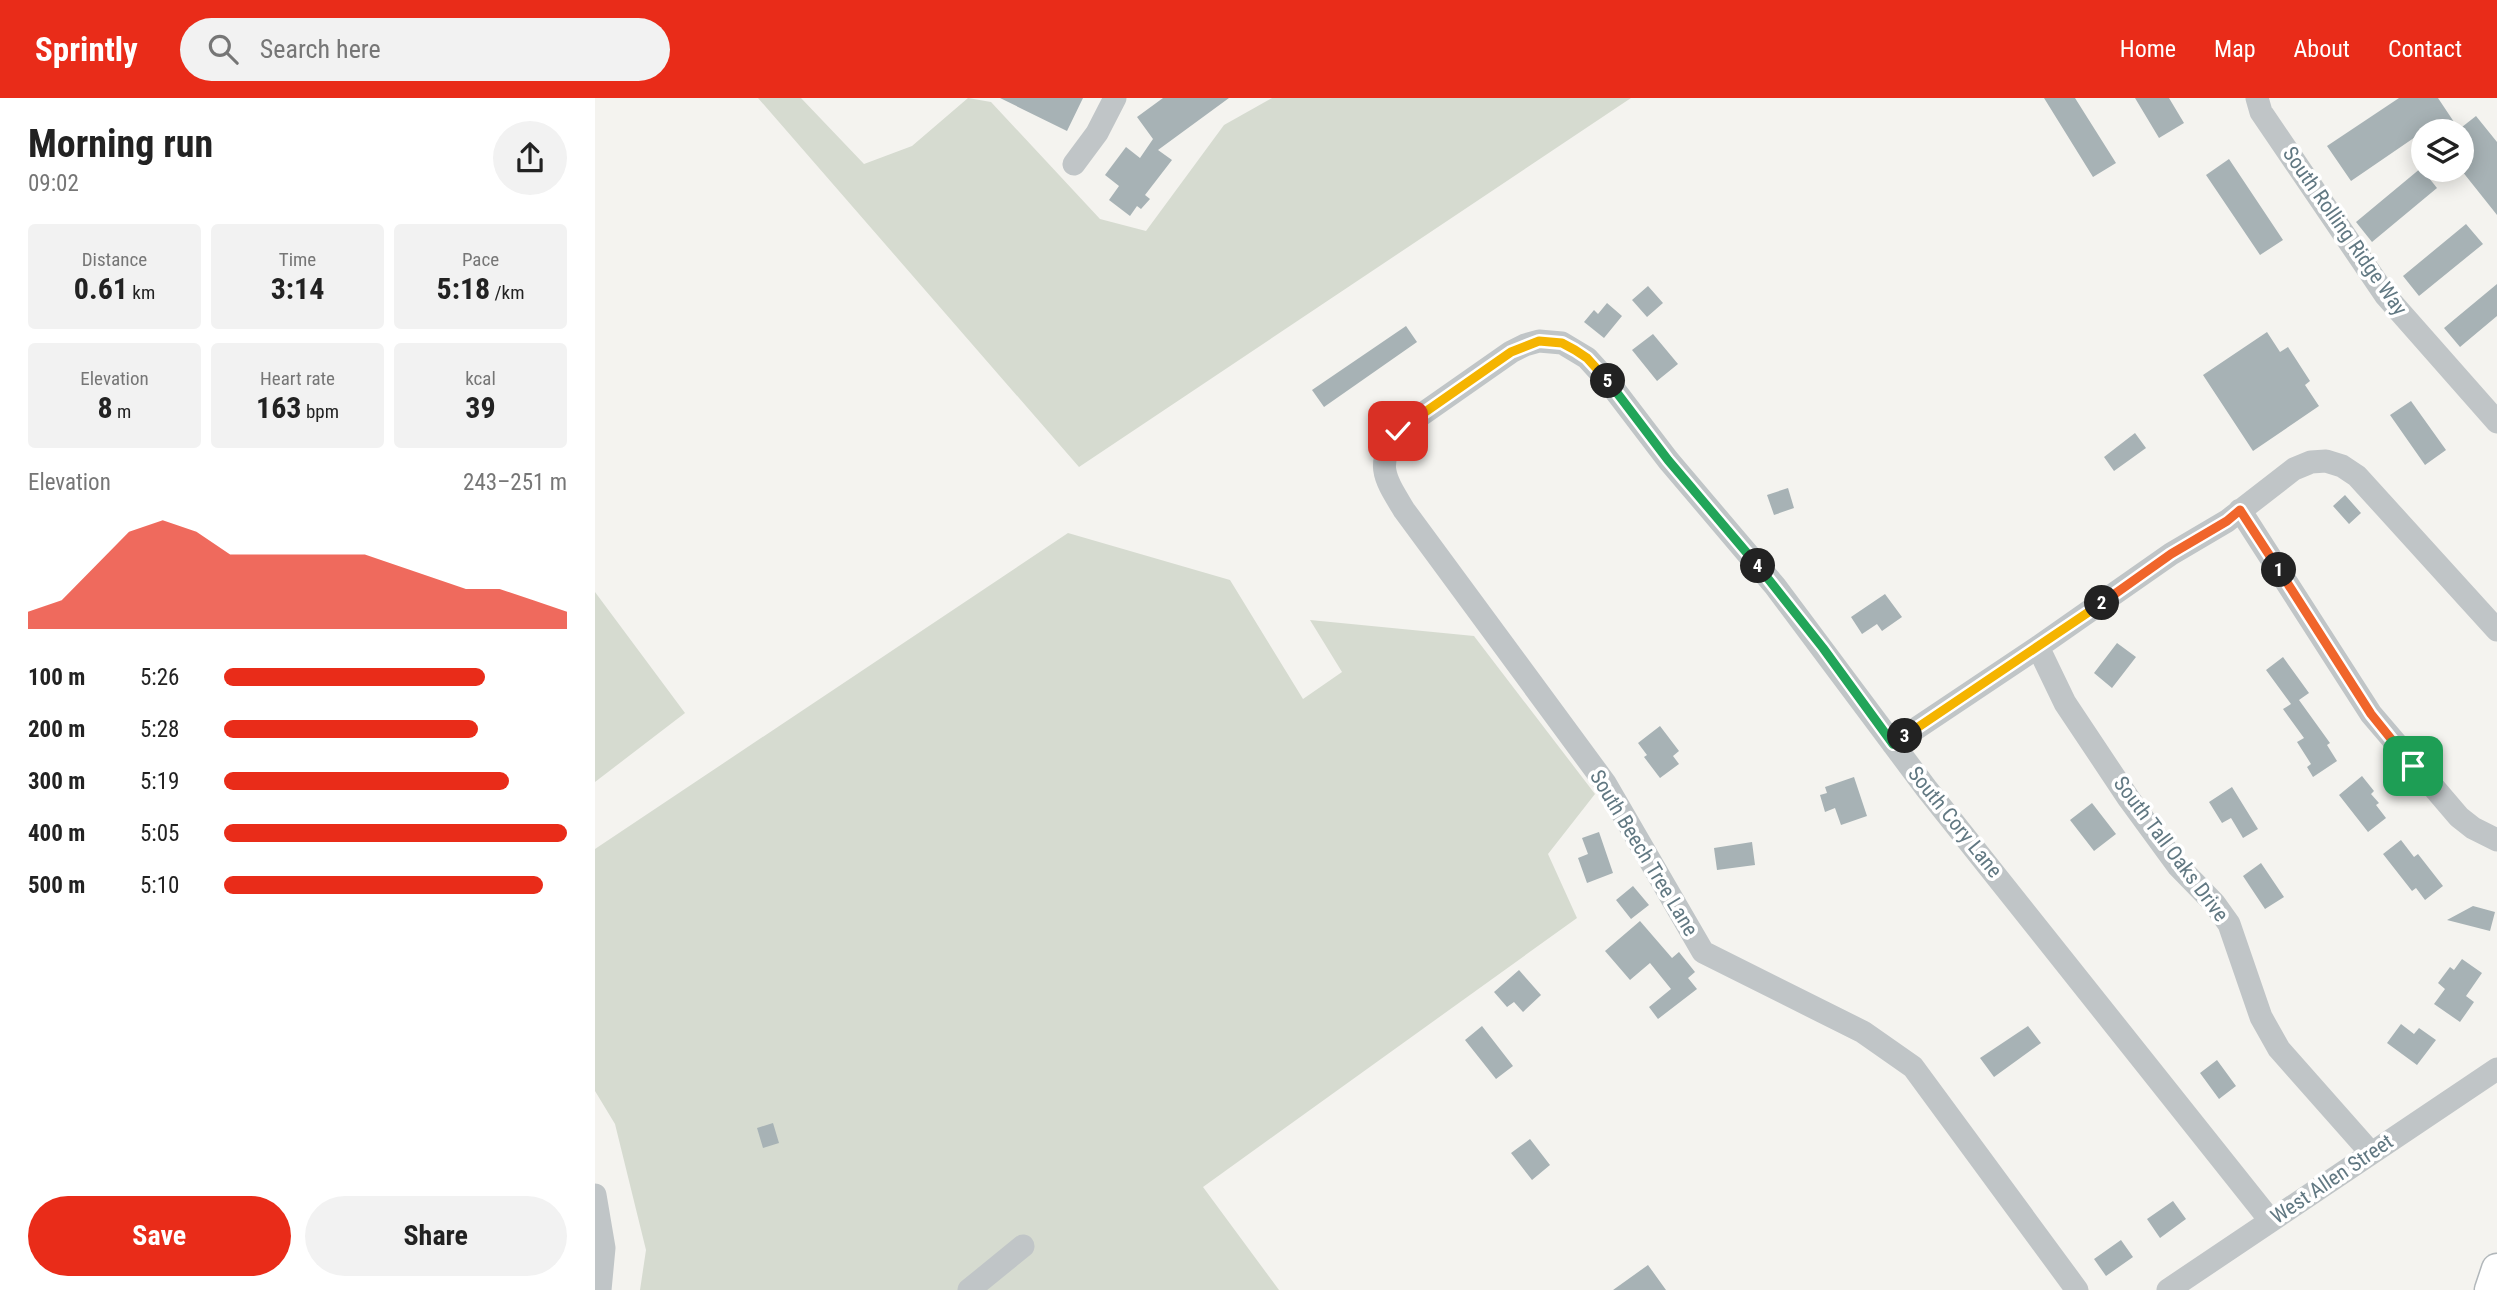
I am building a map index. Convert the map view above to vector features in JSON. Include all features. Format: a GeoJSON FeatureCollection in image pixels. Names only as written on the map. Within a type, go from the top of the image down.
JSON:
{"type":"FeatureCollection","features":[{"type":"Feature","properties":{"kind":"main road"},"geometry":{"type":"LineString","coordinates":[[2490,1290],[2497,1269]]}},
{"type":"Feature","properties":{"kind":"street"},"geometry":{"type":"LineString","coordinates":[[1074,164],[1097,133],[1115,98]]}},
{"type":"Feature","properties":{"kind":"street","name":"South Rolling Ridge Way"},"geometry":{"type":"LineString","coordinates":[[2257,98],[2261,112],[2386,296],[2497,422]]}},
{"type":"Feature","properties":{"kind":"street","name":"South Cory Lane"},"geometry":{"type":"LineString","coordinates":[[1398,431],[1511,352],[1539,341],[1562,343],[1587,358],[1794,611],[1893,744],[2270,1220]]}},
{"type":"Feature","properties":{"kind":"street","name":"South Beech Tree Lane"},"geometry":{"type":"LineString","coordinates":[[1398,431],[1385,449],[1383,464],[1391,488],[1404,510],[1605,783],[1703,952],[1863,1032],[1913,1067],[2077,1290]]}},
{"type":"Feature","properties":{"kind":"street"},"geometry":{"type":"LineString","coordinates":[[1893,744],[2171,554],[2227,521],[2294,469],[2311,463],[2326,461],[2342,466],[2357,476],[2497,630]]}},
{"type":"Feature","properties":{"kind":"street"},"geometry":{"type":"LineString","coordinates":[[2240,510],[2371,714],[2459,817],[2473,828],[2497,840]]}},
{"type":"Feature","properties":{"kind":"street","name":"South Tall Oaks Drive"},"geometry":{"type":"LineString","coordinates":[[2038,647],[2065,703],[2129,799],[2178,866],[2229,924],[2261,1017],[2279,1049],[2371,1153]]}},
{"type":"Feature","properties":{"kind":"street","name":"West Allen Street"},"geometry":{"type":"LineString","coordinates":[[2168,1290],[2497,1069]]}},
{"type":"Feature","properties":{"kind":"street"},"geometry":{"type":"LineString","coordinates":[[595,1195],[604,1248],[600,1290]]}},
{"type":"Feature","properties":{"kind":"street"},"geometry":{"type":"LineString","coordinates":[[968,1290],[1023,1246]]}},
{"type":"Feature","properties":{"kind":"shaded area"},"geometry":{"type":"Polygon","coordinates":[[[758,98],[801,98],[864,164],[912,146],[968,98],[991,102],[1100,219],[1146,231],[1224,125],[1272,98],[1631,98],[1079,467],[758,98]]]}},
{"type":"Feature","properties":{"kind":"shaded area"},"geometry":{"type":"Polygon","coordinates":[[[1068,533],[1230,580],[1303,699],[1342,672],[1310,620],[1474,636],[1595,794],[1548,854],[1577,918],[1203,1187],[1279,1290],[640,1290],[646,1250],[615,1124],[595,1091],[595,849],[1068,533]]]}},
{"type":"Feature","properties":{"kind":"shaded area"},"geometry":{"type":"Polygon","coordinates":[[[595,592],[685,713],[595,782],[595,592]]]}},
{"type":"Feature","properties":{"kind":"building"},"geometry":{"type":"Polygon","coordinates":[[[1000,98],[1083,98],[1067,131],[1000,98]]]}},
{"type":"Feature","properties":{"kind":"building"},"geometry":{"type":"Polygon","coordinates":[[[1163,98],[1229,98],[1158,150],[1172,160],[1145,195],[1150,199],[1141,209],[1137,206],[1130,216],[1109,200],[1119,186],[1105,175],[1126,147],[1140,158],[1153,139],[1137,117],[1163,98]]]}},
{"type":"Feature","properties":{"kind":"building"},"geometry":{"type":"Polygon","coordinates":[[[2044,98],[2075,98],[2116,163],[2093,177],[2044,98]]]}},
{"type":"Feature","properties":{"kind":"building"},"geometry":{"type":"Polygon","coordinates":[[[2135,98],[2169,98],[2184,123],[2159,138],[2135,98]]]}},
{"type":"Feature","properties":{"kind":"building"},"geometry":{"type":"Polygon","coordinates":[[[2399,98],[2438,98],[2452,119],[2411,119],[2411,140],[2351,181],[2327,146],[2399,98]]]}},
{"type":"Feature","properties":{"kind":"building"},"geometry":{"type":"Polygon","coordinates":[[[2476,116],[2497,142],[2497,215],[2471,182],[2474,182],[2472,119],[2476,116]]]}},
{"type":"Feature","properties":{"kind":"building"},"geometry":{"type":"Polygon","coordinates":[[[2229,159],[2283,240],[2260,255],[2206,175],[2229,159]]]}},
{"type":"Feature","properties":{"kind":"building"},"geometry":{"type":"Polygon","coordinates":[[[2411,176],[2411,182],[2432,182],[2437,188],[2372,242],[2356,222],[2411,176]]]}},
{"type":"Feature","properties":{"kind":"building"},"geometry":{"type":"Polygon","coordinates":[[[2466,224],[2483,244],[2419,296],[2403,276],[2466,224]]]}},
{"type":"Feature","properties":{"kind":"building"},"geometry":{"type":"Polygon","coordinates":[[[2497,284],[2497,316],[2460,347],[2444,328],[2497,284]]]}},
{"type":"Feature","properties":{"kind":"building"},"geometry":{"type":"Polygon","coordinates":[[[1648,286],[1663,303],[1647,317],[1632,300],[1648,286]]]}},
{"type":"Feature","properties":{"kind":"building"},"geometry":{"type":"Polygon","coordinates":[[[1607,303],[1622,316],[1604,338],[1584,322],[1594,310],[1598,314],[1607,303]]]}},
{"type":"Feature","properties":{"kind":"building"},"geometry":{"type":"Polygon","coordinates":[[[1406,326],[1417,342],[1324,407],[1312,390],[1406,326]]]}},
{"type":"Feature","properties":{"kind":"building"},"geometry":{"type":"Polygon","coordinates":[[[2267,332],[2280,352],[2288,347],[2310,381],[2305,385],[2319,406],[2253,451],[2203,375],[2267,332]]]}},
{"type":"Feature","properties":{"kind":"building"},"geometry":{"type":"Polygon","coordinates":[[[1653,334],[1678,364],[1657,381],[1632,350],[1653,334]]]}},
{"type":"Feature","properties":{"kind":"building"},"geometry":{"type":"Polygon","coordinates":[[[2411,401],[2446,450],[2425,465],[2390,415],[2411,401]]]}},
{"type":"Feature","properties":{"kind":"building"},"geometry":{"type":"Polygon","coordinates":[[[2135,433],[2146,448],[2114,471],[2104,457],[2135,433]]]}},
{"type":"Feature","properties":{"kind":"building"},"geometry":{"type":"Polygon","coordinates":[[[1788,488],[1794,508],[1774,515],[1767,495],[1788,488]]]}},
{"type":"Feature","properties":{"kind":"building"},"geometry":{"type":"Polygon","coordinates":[[[2345,495],[2361,513],[2349,524],[2333,506],[2345,495]]]}},
{"type":"Feature","properties":{"kind":"building"},"geometry":{"type":"Polygon","coordinates":[[[1885,594],[1902,617],[1882,631],[1877,624],[1862,634],[1851,617],[1885,594]]]}},
{"type":"Feature","properties":{"kind":"building"},"geometry":{"type":"Polygon","coordinates":[[[2117,643],[2136,657],[2112,688],[2094,673],[2117,643]]]}},
{"type":"Feature","properties":{"kind":"building"},"geometry":{"type":"Polygon","coordinates":[[[2283,657],[2309,693],[2299,700],[2330,743],[2327,745],[2337,761],[2313,777],[2307,767],[2311,764],[2297,742],[2304,738],[2283,709],[2291,704],[2266,670],[2283,657]]]}},
{"type":"Feature","properties":{"kind":"building"},"geometry":{"type":"Polygon","coordinates":[[[1660,726],[1679,751],[1673,756],[1679,764],[1660,778],[1644,757],[1647,755],[1638,743],[1660,726]]]}},
{"type":"Feature","properties":{"kind":"building"},"geometry":{"type":"Polygon","coordinates":[[[2362,776],[2374,791],[2371,794],[2386,818],[2368,832],[2339,795],[2362,776]]]}},
{"type":"Feature","properties":{"kind":"building"},"geometry":{"type":"Polygon","coordinates":[[[1854,777],[1867,816],[1841,825],[1835,808],[1825,812],[1820,795],[1827,793],[1825,787],[1854,777]]]}},
{"type":"Feature","properties":{"kind":"building"},"geometry":{"type":"Polygon","coordinates":[[[2232,787],[2258,829],[2243,838],[2231,818],[2222,823],[2209,802],[2232,787]]]}},
{"type":"Feature","properties":{"kind":"building"},"geometry":{"type":"Polygon","coordinates":[[[2092,803],[2116,834],[2094,851],[2070,820],[2092,803]]]}},
{"type":"Feature","properties":{"kind":"building"},"geometry":{"type":"Polygon","coordinates":[[[1599,832],[1613,873],[1587,883],[1578,858],[1588,854],[1582,838],[1599,832]]]}},
{"type":"Feature","properties":{"kind":"building"},"geometry":{"type":"Polygon","coordinates":[[[2401,840],[2414,857],[2418,854],[2443,886],[2425,900],[2416,888],[2412,891],[2383,854],[2401,840]]]}},
{"type":"Feature","properties":{"kind":"building"},"geometry":{"type":"Polygon","coordinates":[[[1752,842],[1755,865],[1717,870],[1714,848],[1752,842]]]}},
{"type":"Feature","properties":{"kind":"building"},"geometry":{"type":"Polygon","coordinates":[[[2261,863],[2284,897],[2265,909],[2243,876],[2261,863]]]}},
{"type":"Feature","properties":{"kind":"building"},"geometry":{"type":"Polygon","coordinates":[[[1633,886],[1649,905],[1631,919],[1616,900],[1633,886]]]}},
{"type":"Feature","properties":{"kind":"building"},"geometry":{"type":"Polygon","coordinates":[[[2473,906],[2495,912],[2490,931],[2447,920],[2473,906]]]}},
{"type":"Feature","properties":{"kind":"building"},"geometry":{"type":"Polygon","coordinates":[[[1640,921],[1672,958],[1679,952],[1695,972],[1688,978],[1697,989],[1658,1019],[1649,1007],[1671,989],[1650,963],[1630,980],[1605,951],[1640,921]]]}},
{"type":"Feature","properties":{"kind":"building"},"geometry":{"type":"Polygon","coordinates":[[[2462,959],[2482,973],[2466,996],[2474,1002],[2460,1022],[2434,1004],[2445,989],[2438,983],[2450,967],[2454,970],[2462,959]]]}},
{"type":"Feature","properties":{"kind":"building"},"geometry":{"type":"Polygon","coordinates":[[[1519,970],[1541,995],[1523,1012],[1514,1002],[1507,1007],[1494,992],[1519,970]]]}},
{"type":"Feature","properties":{"kind":"building"},"geometry":{"type":"Polygon","coordinates":[[[2401,1024],[2414,1034],[2419,1028],[2436,1040],[2417,1065],[2387,1043],[2401,1024]]]}},
{"type":"Feature","properties":{"kind":"building"},"geometry":{"type":"Polygon","coordinates":[[[1482,1026],[1513,1066],[1496,1079],[1465,1040],[1482,1026]]]}},
{"type":"Feature","properties":{"kind":"building"},"geometry":{"type":"Polygon","coordinates":[[[2028,1026],[2041,1043],[1994,1077],[1980,1058],[2028,1026]]]}},
{"type":"Feature","properties":{"kind":"building"},"geometry":{"type":"Polygon","coordinates":[[[2217,1060],[2236,1086],[2219,1099],[2200,1073],[2217,1060]]]}},
{"type":"Feature","properties":{"kind":"building"},"geometry":{"type":"Polygon","coordinates":[[[773,1123],[779,1143],[763,1148],[757,1128],[773,1123]]]}},
{"type":"Feature","properties":{"kind":"building"},"geometry":{"type":"Polygon","coordinates":[[[1530,1139],[1550,1165],[1532,1180],[1511,1153],[1530,1139]]]}},
{"type":"Feature","properties":{"kind":"building"},"geometry":{"type":"Polygon","coordinates":[[[2173,1201],[2186,1219],[2160,1238],[2147,1219],[2173,1201]]]}},
{"type":"Feature","properties":{"kind":"building"},"geometry":{"type":"Polygon","coordinates":[[[2121,1240],[2133,1257],[2106,1276],[2094,1259],[2121,1240]]]}},
{"type":"Feature","properties":{"kind":"building"},"geometry":{"type":"Polygon","coordinates":[[[1648,1265],[1666,1290],[1613,1290],[1648,1265]]]}},
{"type":"Feature","properties":{"kind":"route"},"geometry":{"type":"LineString","coordinates":[[1398,431],[1525,345],[1550,341],[1562,343],[1575,350],[1587,358],[1607,380],[1668,460],[1775,586],[1893,744],[2240,510],[2371,714],[2413,766]]}}]}
